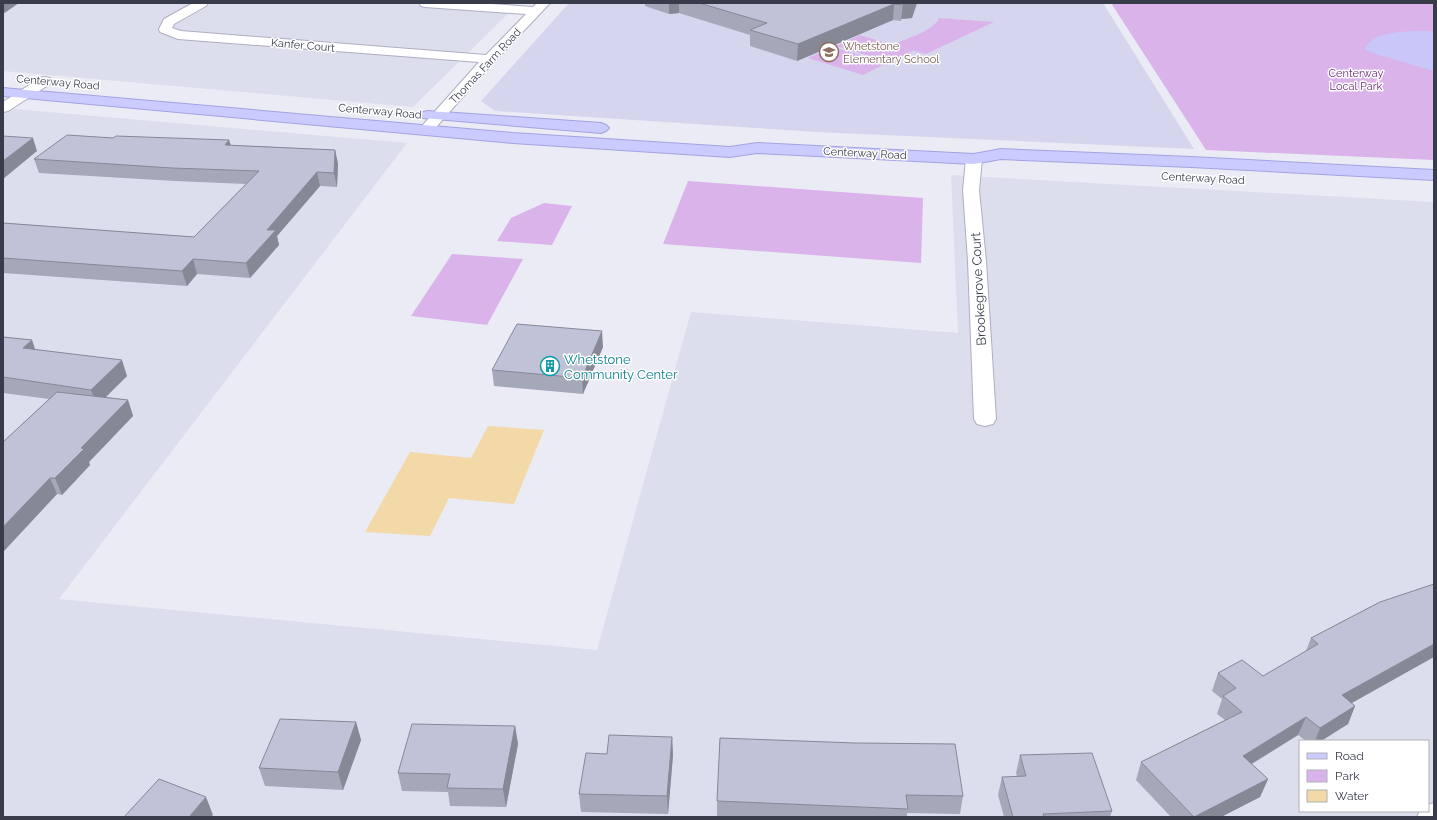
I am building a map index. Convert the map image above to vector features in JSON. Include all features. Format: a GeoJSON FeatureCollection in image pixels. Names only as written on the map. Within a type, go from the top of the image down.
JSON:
{"type":"FeatureCollection","features":[{"type":"Feature","properties":{"kind":"street","name":"Kanfer Court"},"geometry":{"type":"LineString","coordinates":[[202,3],[169,22],[165,29],[178,35],[489,59]]}},
{"type":"Feature","properties":{"kind":"street"},"geometry":{"type":"LineString","coordinates":[[425,3],[540,7]]}},
{"type":"Feature","properties":{"kind":"street","name":"Thomas Farm Road"},"geometry":{"type":"LineString","coordinates":[[426,130],[489,59],[540,7]]}},
{"type":"Feature","properties":{"kind":"street","name":"Centerway Road"},"geometry":{"type":"LineString","coordinates":[[4,92],[45,81],[60,83]]}},
{"type":"Feature","properties":{"kind":"street"},"geometry":{"type":"LineString","coordinates":[[3,108],[25,86]]}},
{"type":"Feature","properties":{"kind":"street","name":"Centerway Road"},"geometry":{"type":"LineString","coordinates":[[25,86],[426,130],[514,138],[730,152],[756,148],[974,159],[1001,154],[1183,161],[1434,175]]}},
{"type":"Feature","properties":{"kind":"street","name":"Centerway Road"},"geometry":{"type":"LineString","coordinates":[[415,114],[613,129]]}},
{"type":"Feature","properties":{"kind":"street","name":"Centerway Road"},"geometry":{"type":"LineString","coordinates":[[726,138],[756,148]]}},
{"type":"Feature","properties":{"kind":"street","name":"Centerway Road"},"geometry":{"type":"LineString","coordinates":[[974,159],[989,166],[1434,190]]}},
{"type":"Feature","properties":{"kind":"street","name":"Brookegrove Court"},"geometry":{"type":"LineString","coordinates":[[974,159],[971,190],[977,268],[984,419]]}},
{"type":"Feature","properties":{"kind":"shaded area"},"geometry":{"type":"Polygon","coordinates":[[[3,3],[519,3],[413,107],[3,71],[3,3]]]}},
{"type":"Feature","properties":{"kind":"shaded area","name":"Whetstone Elementary School"},"geometry":{"type":"Polygon","coordinates":[[[569,3],[1103,3],[1194,149],[817,132],[495,111],[481,101],[569,3]]]}},
{"type":"Feature","properties":{"kind":"shaded area"},"geometry":{"type":"Polygon","coordinates":[[[3,108],[407,143],[59,599],[597,650],[691,312],[958,333],[951,175],[1434,202],[1434,817],[3,817],[3,108]]]}},
{"type":"Feature","properties":{"kind":"green space","name":"Centerway Local Park"},"geometry":{"type":"Polygon","coordinates":[[[1111,3],[1434,3],[1434,160],[1206,150],[1111,3]]]}},
{"type":"Feature","properties":{"kind":"green space"},"geometry":{"type":"Polygon","coordinates":[[[939,18],[994,22],[926,54],[904,48],[913,51],[890,62],[836,46],[860,35],[893,45],[925,31],[936,23],[939,18]]]}},
{"type":"Feature","properties":{"kind":"green space"},"geometry":{"type":"Polygon","coordinates":[[[833,47],[887,63],[863,75],[808,58],[833,47]]]}},
{"type":"Feature","properties":{"kind":"green space"},"geometry":{"type":"Polygon","coordinates":[[[688,181],[923,198],[921,263],[663,244],[688,181]]]}},
{"type":"Feature","properties":{"kind":"green space"},"geometry":{"type":"Polygon","coordinates":[[[544,203],[572,206],[552,245],[497,241],[511,218],[544,203]]]}},
{"type":"Feature","properties":{"kind":"green space"},"geometry":{"type":"Polygon","coordinates":[[[452,254],[523,259],[487,325],[411,316],[452,254]]]}},
{"type":"Feature","properties":{"kind":"sand"},"geometry":{"type":"Polygon","coordinates":[[[1412,31],[1434,31],[1434,71],[1373,53],[1365,49],[1373,40],[1386,34],[1412,31]]]}},
{"type":"Feature","properties":{"kind":"water"},"geometry":{"type":"Polygon","coordinates":[[[488,426],[544,430],[514,504],[449,498],[430,536],[365,532],[410,452],[471,458],[488,426]]]}},
{"type":"Feature","properties":{"kind":"building"},"geometry":{"type":"Polygon","coordinates":[[[699,3],[903,3],[902,5],[894,4],[798,44],[750,30],[767,23],[699,3]]]}},
{"type":"Feature","properties":{"kind":"building"},"geometry":{"type":"Polygon","coordinates":[[[67,135],[113,138],[116,136],[229,140],[225,145],[335,150],[334,173],[317,172],[267,230],[276,230],[246,263],[193,259],[182,271],[3,258],[3,223],[194,237],[259,171],[172,168],[34,159],[67,135]]]}},
{"type":"Feature","properties":{"kind":"building"},"geometry":{"type":"Polygon","coordinates":[[[3,136],[33,138],[3,161],[3,136]]]}},
{"type":"Feature","properties":{"kind":"building","name":"Whetstone Community Center"},"geometry":{"type":"Polygon","coordinates":[[[517,324],[602,331],[582,378],[492,370],[517,324]]]}},
{"type":"Feature","properties":{"kind":"building"},"geometry":{"type":"Polygon","coordinates":[[[3,337],[32,340],[23,348],[122,360],[91,390],[3,377],[3,337]]]}},
{"type":"Feature","properties":{"kind":"building"},"geometry":{"type":"Polygon","coordinates":[[[57,392],[128,400],[81,448],[84,449],[55,478],[50,478],[3,527],[3,442],[57,392]]]}},
{"type":"Feature","properties":{"kind":"building"},"geometry":{"type":"Polygon","coordinates":[[[1434,584],[1434,644],[1342,695],[1355,706],[1320,728],[1306,717],[1243,756],[1268,779],[1194,817],[1141,762],[1242,712],[1223,696],[1236,688],[1218,673],[1242,660],[1263,676],[1318,644],[1311,638],[1380,602],[1434,584]]]}},
{"type":"Feature","properties":{"kind":"building"},"geometry":{"type":"Polygon","coordinates":[[[280,719],[356,722],[338,772],[259,768],[280,719]]]}},
{"type":"Feature","properties":{"kind":"building"},"geometry":{"type":"Polygon","coordinates":[[[412,724],[515,726],[503,789],[447,788],[450,774],[398,773],[412,724]]]}},
{"type":"Feature","properties":{"kind":"building"},"geometry":{"type":"Polygon","coordinates":[[[609,735],[672,737],[667,796],[579,794],[586,753],[607,754],[609,735]]]}},
{"type":"Feature","properties":{"kind":"building"},"geometry":{"type":"Polygon","coordinates":[[[720,738],[855,743],[955,744],[963,796],[906,795],[908,809],[717,801],[720,738]]]}},
{"type":"Feature","properties":{"kind":"building"},"geometry":{"type":"Polygon","coordinates":[[[1092,753],[1112,811],[1043,814],[1044,817],[1013,817],[1002,777],[1026,776],[1020,755],[1092,753]]]}},
{"type":"Feature","properties":{"kind":"building"},"geometry":{"type":"Polygon","coordinates":[[[159,779],[206,797],[189,817],[124,817],[159,779]]]}},
{"type":"Feature","properties":{"kind":"place","name":"Whetstone Elementary School"},"geometry":{"type":"Point","coordinates":[829,52]}},
{"type":"Feature","properties":{"kind":"place","name":"Whetstone Community Center"},"geometry":{"type":"Point","coordinates":[550,366]}}]}
